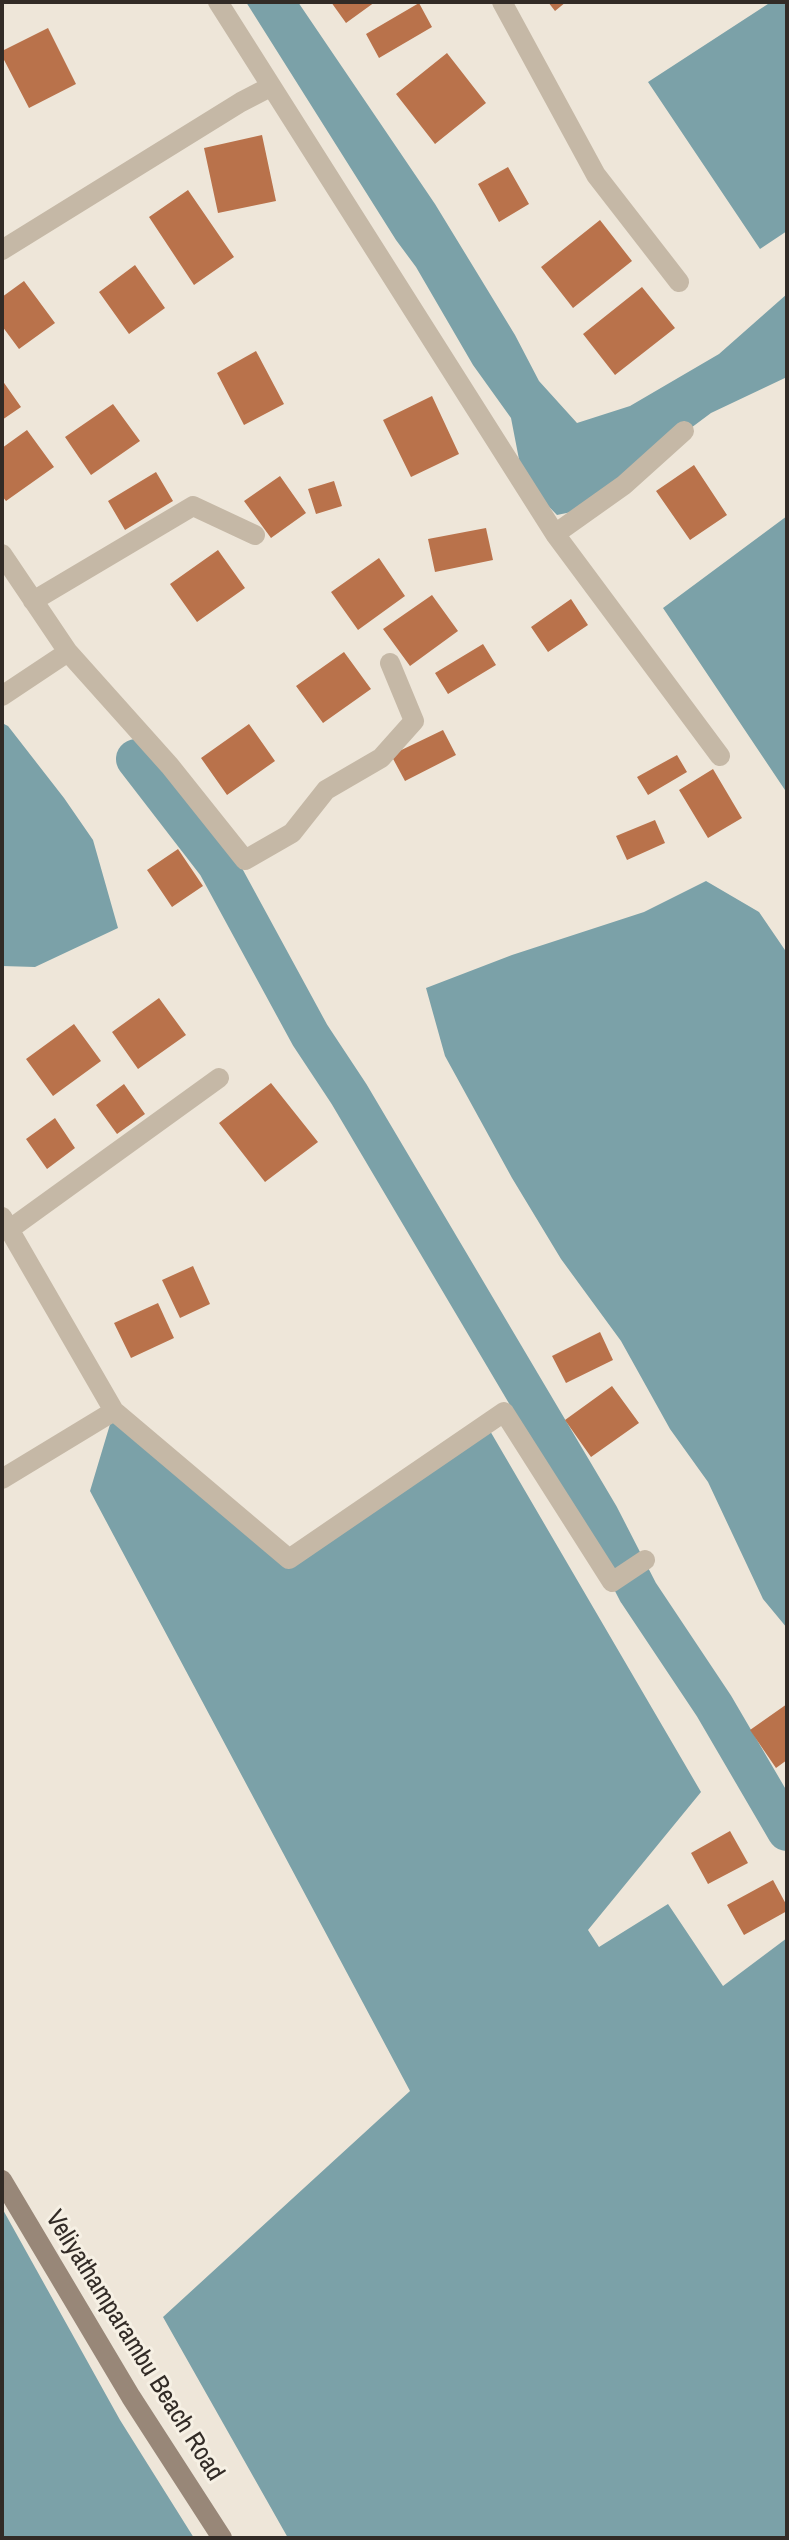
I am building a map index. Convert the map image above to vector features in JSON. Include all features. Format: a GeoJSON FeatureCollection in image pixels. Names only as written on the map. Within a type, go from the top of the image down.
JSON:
{"type":"FeatureCollection","features":[{"type":"Feature","properties":{"kind":"main road","name":"Veliyathamparambu Beach Road"},"geometry":{"type":"LineString","coordinates":[[2,2180],[131,2397],[222,2538]]}},
{"type":"Feature","properties":{"kind":"street"},"geometry":{"type":"LineString","coordinates":[[218,2],[555,534],[720,756]]}},
{"type":"Feature","properties":{"kind":"street"},"geometry":{"type":"LineString","coordinates":[[502,2],[596,175],[679,282]]}},
{"type":"Feature","properties":{"kind":"street"},"geometry":{"type":"LineString","coordinates":[[2,250],[270,87]]}},
{"type":"Feature","properties":{"kind":"street"},"geometry":{"type":"LineString","coordinates":[[555,534],[624,485],[684,431]]}},
{"type":"Feature","properties":{"kind":"street"},"geometry":{"type":"LineString","coordinates":[[33,601],[193,506],[255,535]]}},
{"type":"Feature","properties":{"kind":"street"},"geometry":{"type":"LineString","coordinates":[[2,554],[68,652],[170,766],[245,860],[292,833],[326,790],[381,758],[414,721],[390,663]]}},
{"type":"Feature","properties":{"kind":"street"},"geometry":{"type":"LineString","coordinates":[[2,696],[68,652]]}},
{"type":"Feature","properties":{"kind":"street"},"geometry":{"type":"LineString","coordinates":[[219,1078],[6,1223],[114,1411],[289,1559],[504,1412],[612,1582],[645,1560]]}},
{"type":"Feature","properties":{"kind":"street"},"geometry":{"type":"LineString","coordinates":[[2,1479],[114,1411]]}},
{"type":"Feature","properties":{"kind":"water"},"geometry":{"type":"Polygon","coordinates":[[[246,2],[298,2],[435,204],[515,335],[539,381],[577,423],[630,406],[719,354],[787,294],[787,377],[711,413],[581,510],[557,515],[523,480],[511,418],[473,365],[416,267],[246,2]]]}},
{"type":"Feature","properties":{"kind":"water"},"geometry":{"type":"Polygon","coordinates":[[[771,2],[787,2],[787,231],[760,249],[648,82],[771,2]]]}},
{"type":"Feature","properties":{"kind":"water"},"geometry":{"type":"Polygon","coordinates":[[[787,516],[787,793],[663,608],[787,516]]]}},
{"type":"Feature","properties":{"kind":"water"},"geometry":{"type":"Polygon","coordinates":[[[2,723],[8,726],[64,798],[93,840],[118,928],[35,967],[2,966],[2,723]]]}},
{"type":"Feature","properties":{"kind":"water"},"geometry":{"type":"Polygon","coordinates":[[[706,881],[759,912],[787,953],[787,1628],[763,1599],[708,1482],[670,1429],[621,1341],[561,1259],[512,1178],[445,1056],[426,988],[512,955],[644,912],[706,881]]]}},
{"type":"Feature","properties":{"kind":"water"},"geometry":{"type":"Polygon","coordinates":[[[114,1411],[289,1559],[486,1424],[701,1792],[588,1930],[599,1947],[668,1904],[723,1986],[787,1938],[787,2538],[288,2538],[163,2317],[410,2091],[90,1491],[114,1411]]]}},
{"type":"Feature","properties":{"kind":"water"},"geometry":{"type":"Polygon","coordinates":[[[2,2208],[120,2420],[194,2538],[2,2538],[2,2208]]]}},
{"type":"Feature","properties":{"kind":"building"},"geometry":{"type":"Polygon","coordinates":[[[331,2],[375,2],[346,23],[331,2]]]}},
{"type":"Feature","properties":{"kind":"building"},"geometry":{"type":"Polygon","coordinates":[[[548,2],[566,2],[555,11],[548,2]]]}},
{"type":"Feature","properties":{"kind":"building"},"geometry":{"type":"Polygon","coordinates":[[[419,3],[432,27],[379,58],[366,34],[419,3]]]}},
{"type":"Feature","properties":{"kind":"building"},"geometry":{"type":"Polygon","coordinates":[[[48,28],[76,84],[29,108],[2,51],[48,28]]]}},
{"type":"Feature","properties":{"kind":"building"},"geometry":{"type":"Polygon","coordinates":[[[447,53],[486,103],[435,144],[396,94],[447,53]]]}},
{"type":"Feature","properties":{"kind":"building"},"geometry":{"type":"Polygon","coordinates":[[[262,135],[276,201],[218,213],[204,148],[262,135]]]}},
{"type":"Feature","properties":{"kind":"building"},"geometry":{"type":"Polygon","coordinates":[[[508,167],[529,204],[499,222],[478,184],[508,167]]]}},
{"type":"Feature","properties":{"kind":"building"},"geometry":{"type":"Polygon","coordinates":[[[188,190],[234,257],[194,285],[149,217],[188,190]]]}},
{"type":"Feature","properties":{"kind":"building"},"geometry":{"type":"Polygon","coordinates":[[[600,220],[632,261],[573,308],[541,267],[600,220]]]}},
{"type":"Feature","properties":{"kind":"building"},"geometry":{"type":"Polygon","coordinates":[[[135,265],[165,308],[129,334],[99,292],[135,265]]]}},
{"type":"Feature","properties":{"kind":"building"},"geometry":{"type":"Polygon","coordinates":[[[24,281],[55,323],[19,349],[2,326],[2,297],[24,281]]]}},
{"type":"Feature","properties":{"kind":"building"},"geometry":{"type":"Polygon","coordinates":[[[642,287],[675,328],[615,375],[583,334],[642,287]]]}},
{"type":"Feature","properties":{"kind":"building"},"geometry":{"type":"Polygon","coordinates":[[[256,351],[284,404],[244,425],[217,373],[256,351]]]}},
{"type":"Feature","properties":{"kind":"building"},"geometry":{"type":"Polygon","coordinates":[[[2,380],[21,407],[2,420],[2,380]]]}},
{"type":"Feature","properties":{"kind":"building"},"geometry":{"type":"Polygon","coordinates":[[[432,396],[459,454],[411,477],[383,420],[432,396]]]}},
{"type":"Feature","properties":{"kind":"building"},"geometry":{"type":"Polygon","coordinates":[[[113,404],[140,441],[91,475],[65,437],[113,404]]]}},
{"type":"Feature","properties":{"kind":"building"},"geometry":{"type":"Polygon","coordinates":[[[27,430],[54,467],[6,501],[2,496],[2,448],[27,430]]]}},
{"type":"Feature","properties":{"kind":"building"},"geometry":{"type":"Polygon","coordinates":[[[694,465],[727,515],[690,540],[656,491],[694,465]]]}},
{"type":"Feature","properties":{"kind":"building"},"geometry":{"type":"Polygon","coordinates":[[[156,472],[173,501],[125,530],[108,501],[156,472]]]}},
{"type":"Feature","properties":{"kind":"building"},"geometry":{"type":"Polygon","coordinates":[[[280,476],[306,513],[271,538],[244,501],[280,476]]]}},
{"type":"Feature","properties":{"kind":"building"},"geometry":{"type":"Polygon","coordinates":[[[334,481],[342,506],[316,514],[308,489],[334,481]]]}},
{"type":"Feature","properties":{"kind":"building"},"geometry":{"type":"Polygon","coordinates":[[[486,528],[493,560],[435,572],[428,539],[486,528]]]}},
{"type":"Feature","properties":{"kind":"building"},"geometry":{"type":"Polygon","coordinates":[[[218,550],[245,588],[197,622],[170,584],[218,550]]]}},
{"type":"Feature","properties":{"kind":"building"},"geometry":{"type":"Polygon","coordinates":[[[379,558],[405,596],[358,630],[331,592],[379,558]]]}},
{"type":"Feature","properties":{"kind":"building"},"geometry":{"type":"Polygon","coordinates":[[[432,595],[458,631],[410,666],[383,629],[432,595]]]}},
{"type":"Feature","properties":{"kind":"building"},"geometry":{"type":"Polygon","coordinates":[[[571,599],[588,625],[548,652],[531,627],[571,599]]]}},
{"type":"Feature","properties":{"kind":"building"},"geometry":{"type":"Polygon","coordinates":[[[483,644],[496,665],[448,694],[435,673],[483,644]]]}},
{"type":"Feature","properties":{"kind":"building"},"geometry":{"type":"Polygon","coordinates":[[[344,652],[371,689],[323,723],[296,686],[344,652]]]}},
{"type":"Feature","properties":{"kind":"building"},"geometry":{"type":"Polygon","coordinates":[[[249,724],[275,761],[227,795],[201,758],[249,724]]]}},
{"type":"Feature","properties":{"kind":"building"},"geometry":{"type":"Polygon","coordinates":[[[443,730],[456,755],[405,781],[391,755],[443,730]]]}},
{"type":"Feature","properties":{"kind":"building"},"geometry":{"type":"Polygon","coordinates":[[[677,755],[687,772],[648,795],[637,777],[677,755]]]}},
{"type":"Feature","properties":{"kind":"building"},"geometry":{"type":"Polygon","coordinates":[[[713,769],[742,818],[708,838],[679,790],[713,769]]]}},
{"type":"Feature","properties":{"kind":"building"},"geometry":{"type":"Polygon","coordinates":[[[655,820],[665,843],[627,860],[616,836],[655,820]]]}},
{"type":"Feature","properties":{"kind":"building"},"geometry":{"type":"Polygon","coordinates":[[[178,849],[203,886],[172,907],[147,870],[178,849]]]}},
{"type":"Feature","properties":{"kind":"building"},"geometry":{"type":"Polygon","coordinates":[[[159,998],[186,1035],[138,1069],[112,1032],[159,998]]]}},
{"type":"Feature","properties":{"kind":"building"},"geometry":{"type":"Polygon","coordinates":[[[74,1024],[101,1061],[53,1096],[26,1059],[74,1024]]]}},
{"type":"Feature","properties":{"kind":"building"},"geometry":{"type":"Polygon","coordinates":[[[271,1083],[318,1142],[265,1182],[219,1123],[271,1083]]]}},
{"type":"Feature","properties":{"kind":"building"},"geometry":{"type":"Polygon","coordinates":[[[124,1084],[145,1114],[117,1134],[96,1105],[124,1084]]]}},
{"type":"Feature","properties":{"kind":"building"},"geometry":{"type":"Polygon","coordinates":[[[55,1118],[75,1148],[47,1169],[26,1139],[55,1118]]]}},
{"type":"Feature","properties":{"kind":"building"},"geometry":{"type":"Polygon","coordinates":[[[193,1266],[210,1304],[180,1318],[162,1280],[193,1266]]]}},
{"type":"Feature","properties":{"kind":"building"},"geometry":{"type":"Polygon","coordinates":[[[158,1303],[174,1338],[131,1358],[114,1323],[158,1303]]]}},
{"type":"Feature","properties":{"kind":"building"},"geometry":{"type":"Polygon","coordinates":[[[600,1332],[613,1360],[566,1383],[552,1356],[600,1332]]]}},
{"type":"Feature","properties":{"kind":"building"},"geometry":{"type":"Polygon","coordinates":[[[612,1386],[639,1423],[591,1457],[565,1420],[612,1386]]]}},
{"type":"Feature","properties":{"kind":"building"},"geometry":{"type":"Polygon","coordinates":[[[787,1704],[787,1760],[776,1768],[750,1730],[787,1704]]]}},
{"type":"Feature","properties":{"kind":"building"},"geometry":{"type":"Polygon","coordinates":[[[730,1831],[748,1863],[708,1884],[691,1853],[730,1831]]]}},
{"type":"Feature","properties":{"kind":"building"},"geometry":{"type":"Polygon","coordinates":[[[773,1880],[787,1911],[744,1935],[727,1905],[773,1880]]]}},
{"type":"Feature","properties":{"kind":"waterway"},"geometry":{"type":"LineString","coordinates":[[136,759],[217,864],[310,1035],[349,1094],[599,1516],[638,1592],[714,1706],[787,1831]]}}]}
